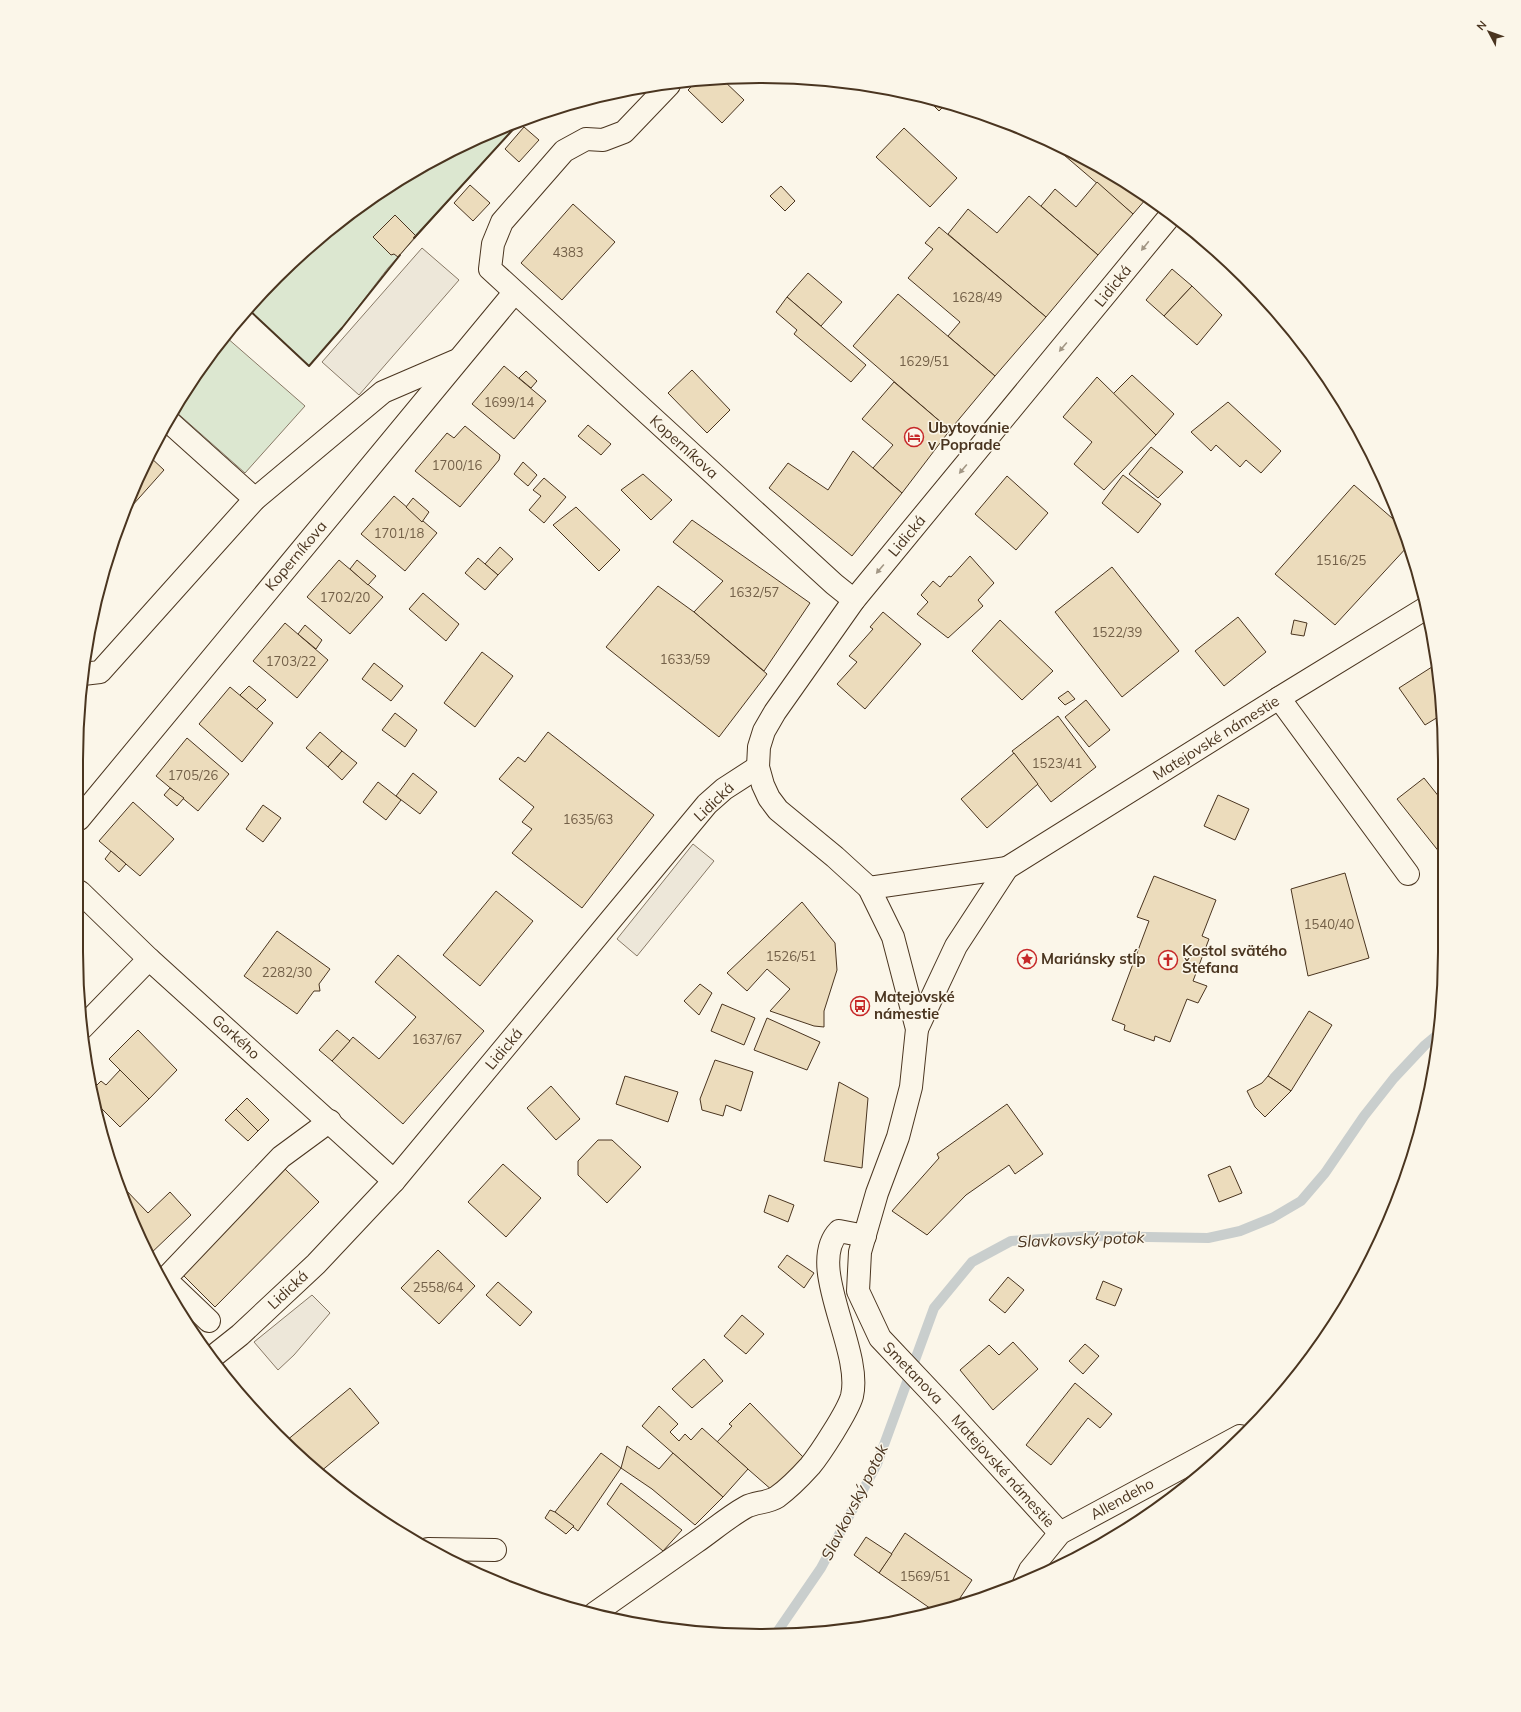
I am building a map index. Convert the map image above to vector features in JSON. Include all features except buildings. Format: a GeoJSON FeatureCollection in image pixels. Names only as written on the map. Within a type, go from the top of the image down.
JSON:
{"type":"FeatureCollection","features":[{"type":"Feature","properties":{"kind":"street","name":"Koperníkova"},"geometry":{"type":"LineString","coordinates":[[664,90],[624,132],[603,140],[586,139],[564,151],[502,222],[493,244],[490,269],[514,293],[834,584],[854,600]]}},
{"type":"Feature","properties":{"kind":"street","name":"Lidická"},"geometry":{"type":"LineString","coordinates":[[216,1354],[240,1335],[316,1264],[394,1181],[707,804],[724,789],[758,767],[759,747],[764,731],[775,712],[854,600],[1168,219]]}},
{"type":"Feature","properties":{"kind":"street","name":"Koperníkova"},"geometry":{"type":"LineString","coordinates":[[83,814],[514,293]]}},
{"type":"Feature","properties":{"kind":"street"},"geometry":{"type":"LineString","coordinates":[[89,673],[100,672],[255,499],[383,392],[458,360]]}},
{"type":"Feature","properties":{"kind":"street"},"geometry":{"type":"LineString","coordinates":[[172,425],[255,499]]}},
{"type":"Feature","properties":{"kind":"street","name":"Matejovské námestie"},"geometry":{"type":"LineString","coordinates":[[869,888],[1007,868],[1421,611]]}},
{"type":"Feature","properties":{"kind":"street"},"geometry":{"type":"LineString","coordinates":[[1279,698],[1408,874]]}},
{"type":"Feature","properties":{"kind":"street","name":"Matejovské námestie"},"geometry":{"type":"LineString","coordinates":[[758,767],[763,785],[769,798],[778,810],[835,857],[869,888],[893,937],[917,1029],[915,1056],[909,1094],[898,1138],[877,1193],[860,1252],[858,1290],[880,1338]]}},
{"type":"Feature","properties":{"kind":"street","name":"Matejovské námestie"},"geometry":{"type":"LineString","coordinates":[[917,1029],[956,946],[1007,868]]}},
{"type":"Feature","properties":{"kind":"street","name":"Gorkého"},"geometry":{"type":"LineString","coordinates":[[83,895],[149,959],[330,1121],[394,1181]]}},
{"type":"Feature","properties":{"kind":"street"},"geometry":{"type":"LineString","coordinates":[[87,1023],[149,959]]}},
{"type":"Feature","properties":{"kind":"street"},"geometry":{"type":"LineString","coordinates":[[167,1277],[281,1157],[330,1121]]}},
{"type":"Feature","properties":{"kind":"street"},"geometry":{"type":"LineString","coordinates":[[600,1609],[746,1507],[776,1498],[810,1465],[843,1415],[852,1397],[854,1375],[850,1352],[838,1314],[828,1273],[829,1252],[833,1238],[840,1231],[865,1236]]}},
{"type":"Feature","properties":{"kind":"street"},"geometry":{"type":"LineString","coordinates":[[171,1285],[209,1321]]}},
{"type":"Feature","properties":{"kind":"street","name":"Smetanova"},"geometry":{"type":"LineString","coordinates":[[880,1338],[947,1408]]}},
{"type":"Feature","properties":{"kind":"street","name":"Matejovské námestie"},"geometry":{"type":"LineString","coordinates":[[947,1408],[1060,1533]]}},
{"type":"Feature","properties":{"kind":"street","name":"Allendeho"},"geometry":{"type":"LineString","coordinates":[[1029,1573],[1060,1533],[1226,1443]]}},
{"type":"Feature","properties":{"kind":"street"},"geometry":{"type":"LineString","coordinates":[[443,1549],[495,1550]]}},
{"type":"Feature","properties":{"kind":"green space"},"geometry":{"type":"Polygon","coordinates":[[[512,131],[388,268],[342,328],[309,366],[252,313],[281,281],[314,251],[348,223],[384,197],[461,153],[512,131]]]}},
{"type":"Feature","properties":{"kind":"green space"},"geometry":{"type":"Polygon","coordinates":[[[230,340],[305,406],[245,473],[179,414],[197,384],[230,340]]]}},
{"type":"Feature","properties":{"kind":"shaded area"},"geometry":{"type":"Polygon","coordinates":[[[422,248],[459,280],[359,395],[322,362],[422,248]]]}},
{"type":"Feature","properties":{"kind":"shaded area"},"geometry":{"type":"Polygon","coordinates":[[[693,844],[714,861],[637,956],[617,939],[693,844]]]}},
{"type":"Feature","properties":{"kind":"shaded area"},"geometry":{"type":"Polygon","coordinates":[[[312,1295],[330,1313],[294,1355],[278,1370],[254,1342],[312,1295]]]}},
{"type":"Feature","properties":{"kind":"waterway","name":"Slavkovský potok"},"geometry":{"type":"LineString","coordinates":[[779,1629],[821,1568],[877,1464],[934,1308],[972,1262],[1011,1241],[1088,1236],[1208,1238],[1240,1231],[1272,1218],[1301,1201],[1325,1173],[1364,1116],[1394,1078],[1432,1039]]}},
{"type":"Feature","properties":{"kind":"wall"},"geometry":{"type":"LineString","coordinates":[[414,238],[512,131]]}},
{"type":"Feature","properties":{"kind":"wall"},"geometry":{"type":"LineString","coordinates":[[252,313],[309,366],[342,328],[400,255]]}},
{"type":"Feature","properties":{"kind":"place","name":"Ubytovanie v Poprade"},"geometry":{"type":"Point","coordinates":[914,437]}},
{"type":"Feature","properties":{"kind":"place","name":"Mariánsky stĺp"},"geometry":{"type":"Point","coordinates":[1027,959]}},
{"type":"Feature","properties":{"kind":"place","name":"Kostol svätého Štefana"},"geometry":{"type":"Point","coordinates":[1168,960]}},
{"type":"Feature","properties":{"kind":"place","name":"Matejovské námestie"},"geometry":{"type":"Point","coordinates":[860,1006]}}]}
